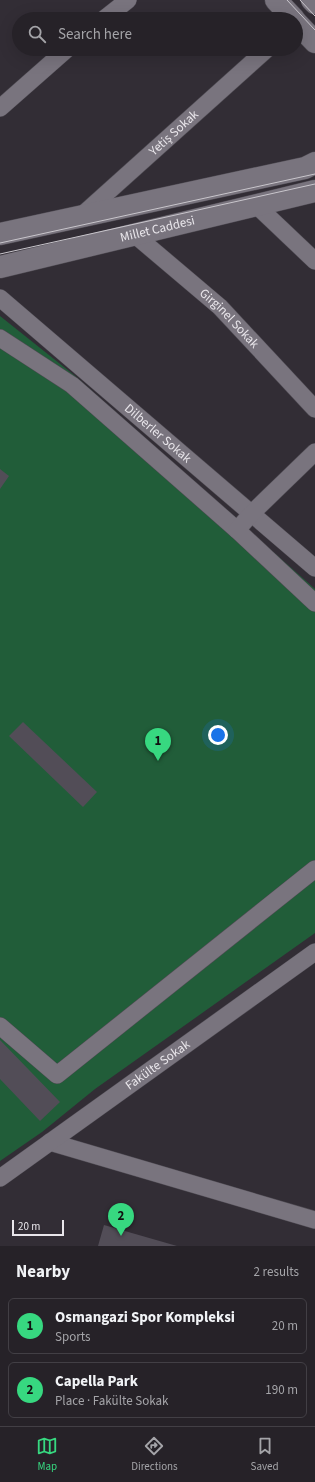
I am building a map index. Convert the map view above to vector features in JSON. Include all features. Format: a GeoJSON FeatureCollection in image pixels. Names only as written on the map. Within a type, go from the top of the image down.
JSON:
{"type":"FeatureCollection","features":[{"type":"Feature","properties":{"kind":"main road"},"geometry":{"type":"LineString","coordinates":[[276,0],[287,12]]}},
{"type":"Feature","properties":{"kind":"main road"},"geometry":{"type":"LineString","coordinates":[[312,0],[315,4]]}},
{"type":"Feature","properties":{"kind":"main road"},"geometry":{"type":"LineString","coordinates":[[303,29],[315,42]]}},
{"type":"Feature","properties":{"kind":"main road","name":"Millet Caddesi"},"geometry":{"type":"LineString","coordinates":[[0,234],[312,165]]}},
{"type":"Feature","properties":{"kind":"main road","name":"Millet Caddesi"},"geometry":{"type":"LineString","coordinates":[[0,267],[315,191]]}},
{"type":"Feature","properties":{"kind":"street"},"geometry":{"type":"LineString","coordinates":[[113,12],[128,0]]}},
{"type":"Feature","properties":{"kind":"street"},"geometry":{"type":"LineString","coordinates":[[0,108],[59,56]]}},
{"type":"Feature","properties":{"kind":"street","name":"Yetiş Sokak"},"geometry":{"type":"LineString","coordinates":[[80,217],[259,56]]}},
{"type":"Feature","properties":{"kind":"street"},"geometry":{"type":"LineString","coordinates":[[256,205],[315,262]]}},
{"type":"Feature","properties":{"kind":"street","name":"Girginel Sokak"},"geometry":{"type":"LineString","coordinates":[[135,235],[220,307],[315,409]]}},
{"type":"Feature","properties":{"kind":"street","name":"Dilberler Sokak"},"geometry":{"type":"LineString","coordinates":[[0,298],[315,568]]}},
{"type":"Feature","properties":{"kind":"street"},"geometry":{"type":"LineString","coordinates":[[0,338],[72,385],[237,530],[315,603]]}},
{"type":"Feature","properties":{"kind":"street"},"geometry":{"type":"LineString","coordinates":[[237,530],[251,514],[315,452]]}},
{"type":"Feature","properties":{"kind":"street"},"geometry":{"type":"LineString","coordinates":[[0,1026],[57,1075],[315,869]]}},
{"type":"Feature","properties":{"kind":"street","name":"Fakülte Sokak"},"geometry":{"type":"LineString","coordinates":[[0,1178],[315,952]]}},
{"type":"Feature","properties":{"kind":"street"},"geometry":{"type":"LineString","coordinates":[[50,1142],[315,1220]]}},
{"type":"Feature","properties":{"kind":"green space"},"geometry":{"type":"Polygon","coordinates":[[[0,316],[74,375],[315,589],[315,933],[95,1089],[42,1132],[0,1161],[0,316]]]}},
{"type":"Feature","properties":{"kind":"building"},"geometry":{"type":"Polygon","coordinates":[[[0,469],[9,476],[0,489],[0,469]]]}},
{"type":"Feature","properties":{"kind":"building"},"geometry":{"type":"Polygon","coordinates":[[[23,722],[97,792],[83,807],[9,736],[23,722]]]}},
{"type":"Feature","properties":{"kind":"building"},"geometry":{"type":"Polygon","coordinates":[[[0,1040],[60,1102],[40,1121],[0,1079],[0,1040]]]}},
{"type":"Feature","properties":{"kind":"building"},"geometry":{"type":"Polygon","coordinates":[[[104,1225],[177,1246],[98,1246],[104,1225]]]}},
{"type":"Feature","properties":{"kind":"tram line"},"geometry":{"type":"LineString","coordinates":[[287,0],[298,12]]}},
{"type":"Feature","properties":{"kind":"tram line"},"geometry":{"type":"LineString","coordinates":[[300,0],[315,16]]}},
{"type":"Feature","properties":{"kind":"tram line"},"geometry":{"type":"LineString","coordinates":[[303,17],[315,30]]}},
{"type":"Feature","properties":{"kind":"tram line"},"geometry":{"type":"LineString","coordinates":[[0,243],[315,174]]}},
{"type":"Feature","properties":{"kind":"tram line"},"geometry":{"type":"LineString","coordinates":[[0,254],[315,184]]}},
{"type":"Feature","properties":{"kind":"place","name":"Osmangazi Spor Kompleksi"},"geometry":{"type":"Point","coordinates":[158,761]}},
{"type":"Feature","properties":{"kind":"place","name":"Capella Park"},"geometry":{"type":"Point","coordinates":[121,1236]}}]}
